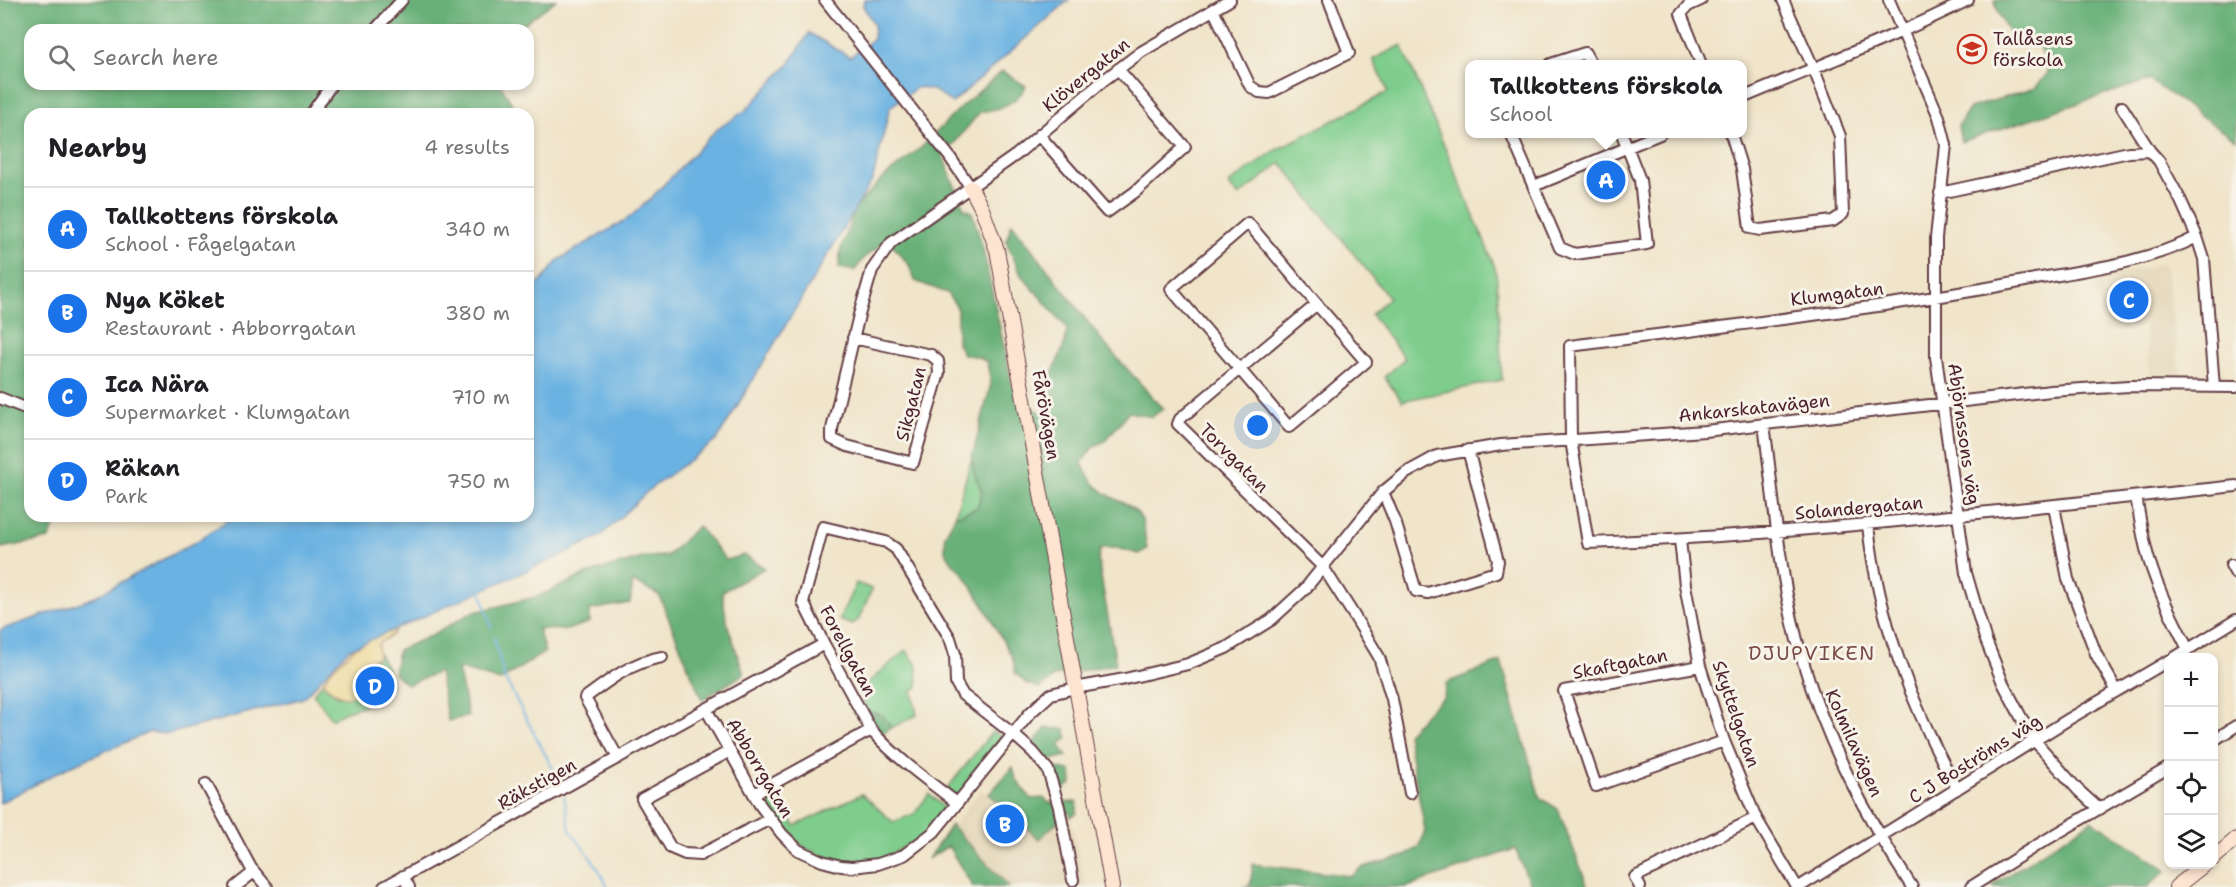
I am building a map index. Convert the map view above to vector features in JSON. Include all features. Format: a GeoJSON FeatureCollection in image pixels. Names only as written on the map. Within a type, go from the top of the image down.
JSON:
{"type":"FeatureCollection","features":[{"type":"Feature","properties":{"kind":"street"},"geometry":{"type":"LineString","coordinates":[[380,24],[402,0]]}},
{"type":"Feature","properties":{"kind":"street","name":"Fårövägen"},"geometry":{"type":"LineString","coordinates":[[825,0],[949,156],[982,209],[997,250],[1112,887]]}},
{"type":"Feature","properties":{"kind":"street","name":"Klövergatan"},"geometry":{"type":"LineString","coordinates":[[971,188],[1141,52],[1230,0]]}},
{"type":"Feature","properties":{"kind":"street"},"geometry":{"type":"LineString","coordinates":[[1213,9],[1251,86],[1259,92],[1269,93],[1349,53],[1329,0]]}},
{"type":"Feature","properties":{"kind":"street"},"geometry":{"type":"LineString","coordinates":[[1699,60],[1681,14],[1688,6],[1701,0]]}},
{"type":"Feature","properties":{"kind":"street"},"geometry":{"type":"LineString","coordinates":[[1732,138],[1742,169],[1750,228],[1760,230],[1833,221],[1843,214],[1840,136],[1814,67],[1783,0]]}},
{"type":"Feature","properties":{"kind":"street","name":"Abjörnssons väg"},"geometry":{"type":"LineString","coordinates":[[1889,0],[1939,117],[1946,145],[1936,238],[1935,357],[1966,573],[1985,638],[2003,683],[2035,741],[2078,790],[2099,809]]}},
{"type":"Feature","properties":{"kind":"street"},"geometry":{"type":"LineString","coordinates":[[1747,96],[1902,32],[1968,0]]}},
{"type":"Feature","properties":{"kind":"street"},"geometry":{"type":"LineString","coordinates":[[1563,60],[1585,53],[1589,60]]}},
{"type":"Feature","properties":{"kind":"street"},"geometry":{"type":"LineString","coordinates":[[1039,135],[1107,212],[1135,192],[1185,147],[1118,69]]}},
{"type":"Feature","properties":{"kind":"street"},"geometry":{"type":"LineString","coordinates":[[315,108],[328,90]]}},
{"type":"Feature","properties":{"kind":"street"},"geometry":{"type":"LineString","coordinates":[[2122,107],[2159,161],[2197,237],[2204,260],[2214,387]]}},
{"type":"Feature","properties":{"kind":"street"},"geometry":{"type":"LineString","coordinates":[[1513,138],[1560,248],[1575,254],[1647,244],[1640,180],[1624,138]]}},
{"type":"Feature","properties":{"kind":"street"},"geometry":{"type":"LineString","coordinates":[[1534,186],[1650,138]]}},
{"type":"Feature","properties":{"kind":"street"},"geometry":{"type":"LineString","coordinates":[[1940,193],[2129,152],[2150,151]]}},
{"type":"Feature","properties":{"kind":"street","name":"Sikgatan"},"geometry":{"type":"LineString","coordinates":[[854,338],[931,355],[938,361],[939,373],[913,463],[847,446],[832,439],[832,429],[854,338],[872,270],[891,243],[971,188]]}},
{"type":"Feature","properties":{"kind":"street"},"geometry":{"type":"LineString","coordinates":[[1248,223],[1317,304],[1366,362],[1289,427],[1171,289],[1248,223]]}},
{"type":"Feature","properties":{"kind":"street","name":"Klumgatan"},"geometry":{"type":"LineString","coordinates":[[1571,440],[1570,346],[1935,298],[2137,258],[2197,237]]}},
{"type":"Feature","properties":{"kind":"street","name":"Torvgatan"},"geometry":{"type":"LineString","coordinates":[[1317,304],[1180,419],[1178,424],[1323,567]]}},
{"type":"Feature","properties":{"kind":"street","name":"Ankarskatavägen"},"geometry":{"type":"LineString","coordinates":[[1075,687],[1125,679],[1188,664],[1226,648],[1271,620],[1305,589],[1383,492],[1406,472],[1437,456],[1468,450],[1571,440],[1705,431],[2051,391],[2129,386],[2236,387]]}},
{"type":"Feature","properties":{"kind":"street"},"geometry":{"type":"LineString","coordinates":[[0,398],[24,408]]}},
{"type":"Feature","properties":{"kind":"street","name":"Kolmilavägen"},"geometry":{"type":"LineString","coordinates":[[1764,424],[1778,531],[1801,657],[1826,729],[1859,799],[1912,887]]}},
{"type":"Feature","properties":{"kind":"street","name":"Solandergatan"},"geometry":{"type":"LineString","coordinates":[[1571,440],[1588,543],[1680,540],[1868,525],[2236,486]]}},
{"type":"Feature","properties":{"kind":"street"},"geometry":{"type":"LineString","coordinates":[[1383,492],[1395,521],[1416,591],[1428,593],[1496,572],[1498,561],[1468,450]]}},
{"type":"Feature","properties":{"kind":"street"},"geometry":{"type":"LineString","coordinates":[[2136,497],[2144,542],[2155,577],[2167,608],[2188,649]]}},
{"type":"Feature","properties":{"kind":"street"},"geometry":{"type":"LineString","coordinates":[[2054,506],[2068,579],[2096,654],[2118,691]]}},
{"type":"Feature","properties":{"kind":"street"},"geometry":{"type":"LineString","coordinates":[[1868,525],[1871,559],[1886,624],[1906,686],[1929,739],[1957,789]]}},
{"type":"Feature","properties":{"kind":"street","name":"Forellgatan"},"geometry":{"type":"LineString","coordinates":[[957,803],[882,742],[871,730],[824,644],[804,602],[823,527],[886,542],[896,549],[950,638],[955,654],[956,683],[963,695],[1013,734]]}},
{"type":"Feature","properties":{"kind":"street","name":"Skyttelgatan"},"geometry":{"type":"LineString","coordinates":[[1680,540],[1685,585],[1700,666],[1724,741],[1756,818],[1798,887]]}},
{"type":"Feature","properties":{"kind":"street"},"geometry":{"type":"LineString","coordinates":[[1323,567],[1379,657],[1392,699],[1410,793]]}},
{"type":"Feature","properties":{"kind":"street"},"geometry":{"type":"LineString","coordinates":[[2181,653],[2236,620]]}},
{"type":"Feature","properties":{"kind":"street","name":"Räkstigen"},"geometry":{"type":"LineString","coordinates":[[384,887],[824,644]]}},
{"type":"Feature","properties":{"kind":"street"},"geometry":{"type":"LineString","coordinates":[[618,758],[585,698],[615,676],[648,659],[662,657]]}},
{"type":"Feature","properties":{"kind":"street","name":"C J Boströms väg"},"geometry":{"type":"LineString","coordinates":[[1798,887],[2164,664]]}},
{"type":"Feature","properties":{"kind":"street","name":"Skaftgatan"},"geometry":{"type":"LineString","coordinates":[[1700,666],[1564,691],[1596,786],[1724,741]]}},
{"type":"Feature","properties":{"kind":"street","name":"Abborrgatan"},"geometry":{"type":"LineString","coordinates":[[706,710],[754,794],[782,834],[798,850],[822,861],[852,867],[878,864],[904,855],[934,832],[1030,713],[1052,694],[1075,687]]}},
{"type":"Feature","properties":{"kind":"street"},"geometry":{"type":"LineString","coordinates":[[2218,737],[2236,726]]}},
{"type":"Feature","properties":{"kind":"street"},"geometry":{"type":"LineString","coordinates":[[754,794],[871,730]]}},
{"type":"Feature","properties":{"kind":"street"},"geometry":{"type":"LineString","coordinates":[[1013,734],[1048,770],[1059,807],[1073,880]]}},
{"type":"Feature","properties":{"kind":"street"},"geometry":{"type":"LineString","coordinates":[[730,751],[642,799],[671,848],[685,854],[700,855],[770,819]]}},
{"type":"Feature","properties":{"kind":"street"},"geometry":{"type":"LineString","coordinates":[[1971,887],[2164,771]]}},
{"type":"Feature","properties":{"kind":"street"},"geometry":{"type":"LineString","coordinates":[[206,784],[254,872],[267,887]]}},
{"type":"Feature","properties":{"kind":"street"},"geometry":{"type":"LineString","coordinates":[[1640,887],[1635,877],[1756,818]]}},
{"type":"Feature","properties":{"kind":"street"},"geometry":{"type":"LineString","coordinates":[[2218,855],[2236,839]]}},
{"type":"Feature","properties":{"kind":"street"},"geometry":{"type":"LineString","coordinates":[[2176,887],[2199,869]]}},
{"type":"Feature","properties":{"kind":"street"},"geometry":{"type":"LineString","coordinates":[[235,887],[254,872]]}},
{"type":"Feature","properties":{"kind":"street"},"geometry":{"type":"LineString","coordinates":[[403,876],[409,887]]}},
{"type":"Feature","properties":{"kind":"shaded area"},"geometry":{"type":"Polygon","coordinates":[[[2165,263],[2181,380],[2151,382],[2144,325],[2104,333],[2094,280],[2165,263]]]}},
{"type":"Feature","properties":{"kind":"shaded area"},"geometry":{"type":"Polygon","coordinates":[[[981,789],[1039,839],[1069,811],[1086,887],[1009,887],[952,827],[981,789]]]}},
{"type":"Feature","properties":{"kind":"green space"},"geometry":{"type":"Polygon","coordinates":[[[0,0],[556,0],[524,24],[24,24],[24,90],[504,90],[514,108],[24,108],[24,522],[56,522],[49,539],[0,548],[0,0]]]}},
{"type":"Feature","properties":{"kind":"green space"},"geometry":{"type":"Polygon","coordinates":[[[1995,0],[2236,0],[2236,140],[2149,80],[1961,142],[1958,126],[1970,108],[2035,88],[2048,73],[2039,43],[2016,41],[2002,22],[1995,0]]]}},
{"type":"Feature","properties":{"kind":"green space"},"geometry":{"type":"Polygon","coordinates":[[[1402,45],[1495,267],[1502,380],[1402,401],[1384,377],[1405,359],[1371,314],[1389,298],[1281,163],[1239,196],[1228,184],[1276,150],[1388,92],[1373,59],[1402,45]]]}},
{"type":"Feature","properties":{"kind":"green space"},"geometry":{"type":"Polygon","coordinates":[[[1002,71],[1026,86],[1022,92],[1007,105],[980,112],[943,157],[964,208],[972,212],[982,245],[1012,384],[1033,409],[1053,418],[1052,374],[1065,343],[1067,328],[1021,275],[1006,241],[1012,223],[1104,343],[1163,409],[1152,417],[1129,412],[1105,441],[1093,447],[1082,462],[1086,473],[1097,487],[1133,508],[1144,527],[1147,549],[1139,554],[1117,548],[1101,548],[1098,559],[1116,664],[1055,676],[1040,688],[1027,684],[1015,673],[1013,659],[981,601],[945,551],[945,535],[955,516],[977,508],[982,492],[974,473],[972,457],[991,384],[987,362],[978,357],[963,354],[957,343],[957,307],[947,293],[915,281],[909,265],[888,240],[866,256],[854,271],[839,268],[840,252],[855,208],[882,179],[923,146],[959,109],[1002,71]]]}},
{"type":"Feature","properties":{"kind":"green space"},"geometry":{"type":"Polygon","coordinates":[[[972,457],[974,473],[982,492],[977,508],[955,516],[972,457]]]}},
{"type":"Feature","properties":{"kind":"green space"},"geometry":{"type":"Polygon","coordinates":[[[698,526],[726,560],[744,555],[765,568],[722,592],[727,623],[744,674],[702,700],[659,595],[633,582],[630,603],[590,610],[590,622],[567,630],[538,629],[545,652],[500,681],[458,668],[468,716],[448,721],[439,672],[407,685],[394,673],[398,650],[428,637],[471,613],[539,596],[589,573],[646,557],[667,556],[698,526]]]}},
{"type":"Feature","properties":{"kind":"green space"},"geometry":{"type":"Polygon","coordinates":[[[856,583],[872,589],[859,619],[852,625],[839,620],[856,583]]]}},
{"type":"Feature","properties":{"kind":"green space"},"geometry":{"type":"Polygon","coordinates":[[[906,650],[917,665],[918,687],[912,691],[917,715],[891,728],[884,716],[866,710],[862,700],[867,689],[865,685],[906,650]]]}},
{"type":"Feature","properties":{"kind":"green space"},"geometry":{"type":"Polygon","coordinates":[[[379,654],[389,672],[391,685],[382,690],[378,702],[349,710],[332,719],[313,694],[322,683],[337,696],[355,694],[360,688],[362,669],[379,654]]]}},
{"type":"Feature","properties":{"kind":"green space"},"geometry":{"type":"Polygon","coordinates":[[[1501,661],[1540,798],[1558,809],[1588,887],[1531,887],[1515,849],[1407,887],[1242,887],[1250,886],[1253,864],[1351,876],[1363,867],[1405,856],[1420,846],[1425,830],[1407,734],[1444,697],[1446,683],[1501,661]]]}},
{"type":"Feature","properties":{"kind":"green space"},"geometry":{"type":"Polygon","coordinates":[[[866,710],[884,716],[891,728],[881,734],[866,710]]]}},
{"type":"Feature","properties":{"kind":"green space"},"geometry":{"type":"Polygon","coordinates":[[[1046,728],[1065,729],[1068,738],[1059,745],[1067,756],[1047,761],[1031,746],[1046,728]]]}},
{"type":"Feature","properties":{"kind":"green space"},"geometry":{"type":"Polygon","coordinates":[[[993,731],[1000,736],[1002,745],[958,798],[945,791],[993,731]]]}},
{"type":"Feature","properties":{"kind":"green space"},"geometry":{"type":"Polygon","coordinates":[[[1013,767],[1016,779],[1031,799],[1043,798],[1050,803],[1077,802],[1077,813],[1071,817],[1069,811],[1039,839],[989,794],[1013,767]]]}},
{"type":"Feature","properties":{"kind":"green space"},"geometry":{"type":"Polygon","coordinates":[[[1053,768],[1071,771],[1072,783],[1062,790],[1053,768]]]}},
{"type":"Feature","properties":{"kind":"green space"},"geometry":{"type":"Polygon","coordinates":[[[862,794],[893,822],[914,814],[929,794],[947,810],[925,835],[880,861],[851,863],[822,856],[804,847],[786,831],[769,808],[770,801],[778,795],[795,826],[862,794]]]}},
{"type":"Feature","properties":{"kind":"green space"},"geometry":{"type":"Polygon","coordinates":[[[2092,820],[2167,870],[2147,887],[1993,887],[2092,820]]]}},
{"type":"Feature","properties":{"kind":"green space"},"geometry":{"type":"Polygon","coordinates":[[[951,825],[1009,887],[973,887],[948,846],[928,859],[951,825]]]}},
{"type":"Feature","properties":{"kind":"sand"},"geometry":{"type":"Polygon","coordinates":[[[396,626],[393,634],[378,644],[378,657],[362,669],[361,686],[356,694],[341,696],[322,683],[331,670],[372,632],[396,626]]]}},
{"type":"Feature","properties":{"kind":"water"},"geometry":{"type":"Polygon","coordinates":[[[864,0],[1069,0],[952,103],[935,91],[918,87],[890,107],[873,179],[717,440],[650,489],[601,536],[348,650],[303,698],[168,734],[150,732],[70,766],[0,803],[0,630],[90,599],[197,541],[225,522],[534,522],[534,284],[540,283],[558,260],[629,218],[651,198],[716,130],[746,110],[789,64],[809,33],[850,57],[873,39],[874,24],[863,6],[864,0]]]}},
{"type":"Feature","properties":{"kind":"waterway"},"geometry":{"type":"LineString","coordinates":[[481,591],[491,627]]}},
{"type":"Feature","properties":{"kind":"waterway"},"geometry":{"type":"LineString","coordinates":[[494,638],[504,677],[560,782]]}},
{"type":"Feature","properties":{"kind":"waterway"},"geometry":{"type":"LineString","coordinates":[[564,796],[570,830],[596,865],[608,887]]}},
{"type":"Feature","properties":{"kind":"place","name":"Tallåsens förskola"},"geometry":{"type":"Point","coordinates":[1972,49]}},
{"type":"Feature","properties":{"kind":"place","name":"Tallkottens förskola"},"geometry":{"type":"Point","coordinates":[1606,180]}},
{"type":"Feature","properties":{"kind":"place","name":"Ica Nära"},"geometry":{"type":"Point","coordinates":[2129,300]}},
{"type":"Feature","properties":{"kind":"place","name":"Räkan"},"geometry":{"type":"Point","coordinates":[375,686]}},
{"type":"Feature","properties":{"kind":"place","name":"Nya Köket"},"geometry":{"type":"Point","coordinates":[1005,824]}},
{"type":"Feature","properties":{"kind":"district","name":"DJUPVIKEN"},"geometry":{"type":"Point","coordinates":[1812,653]}}]}
